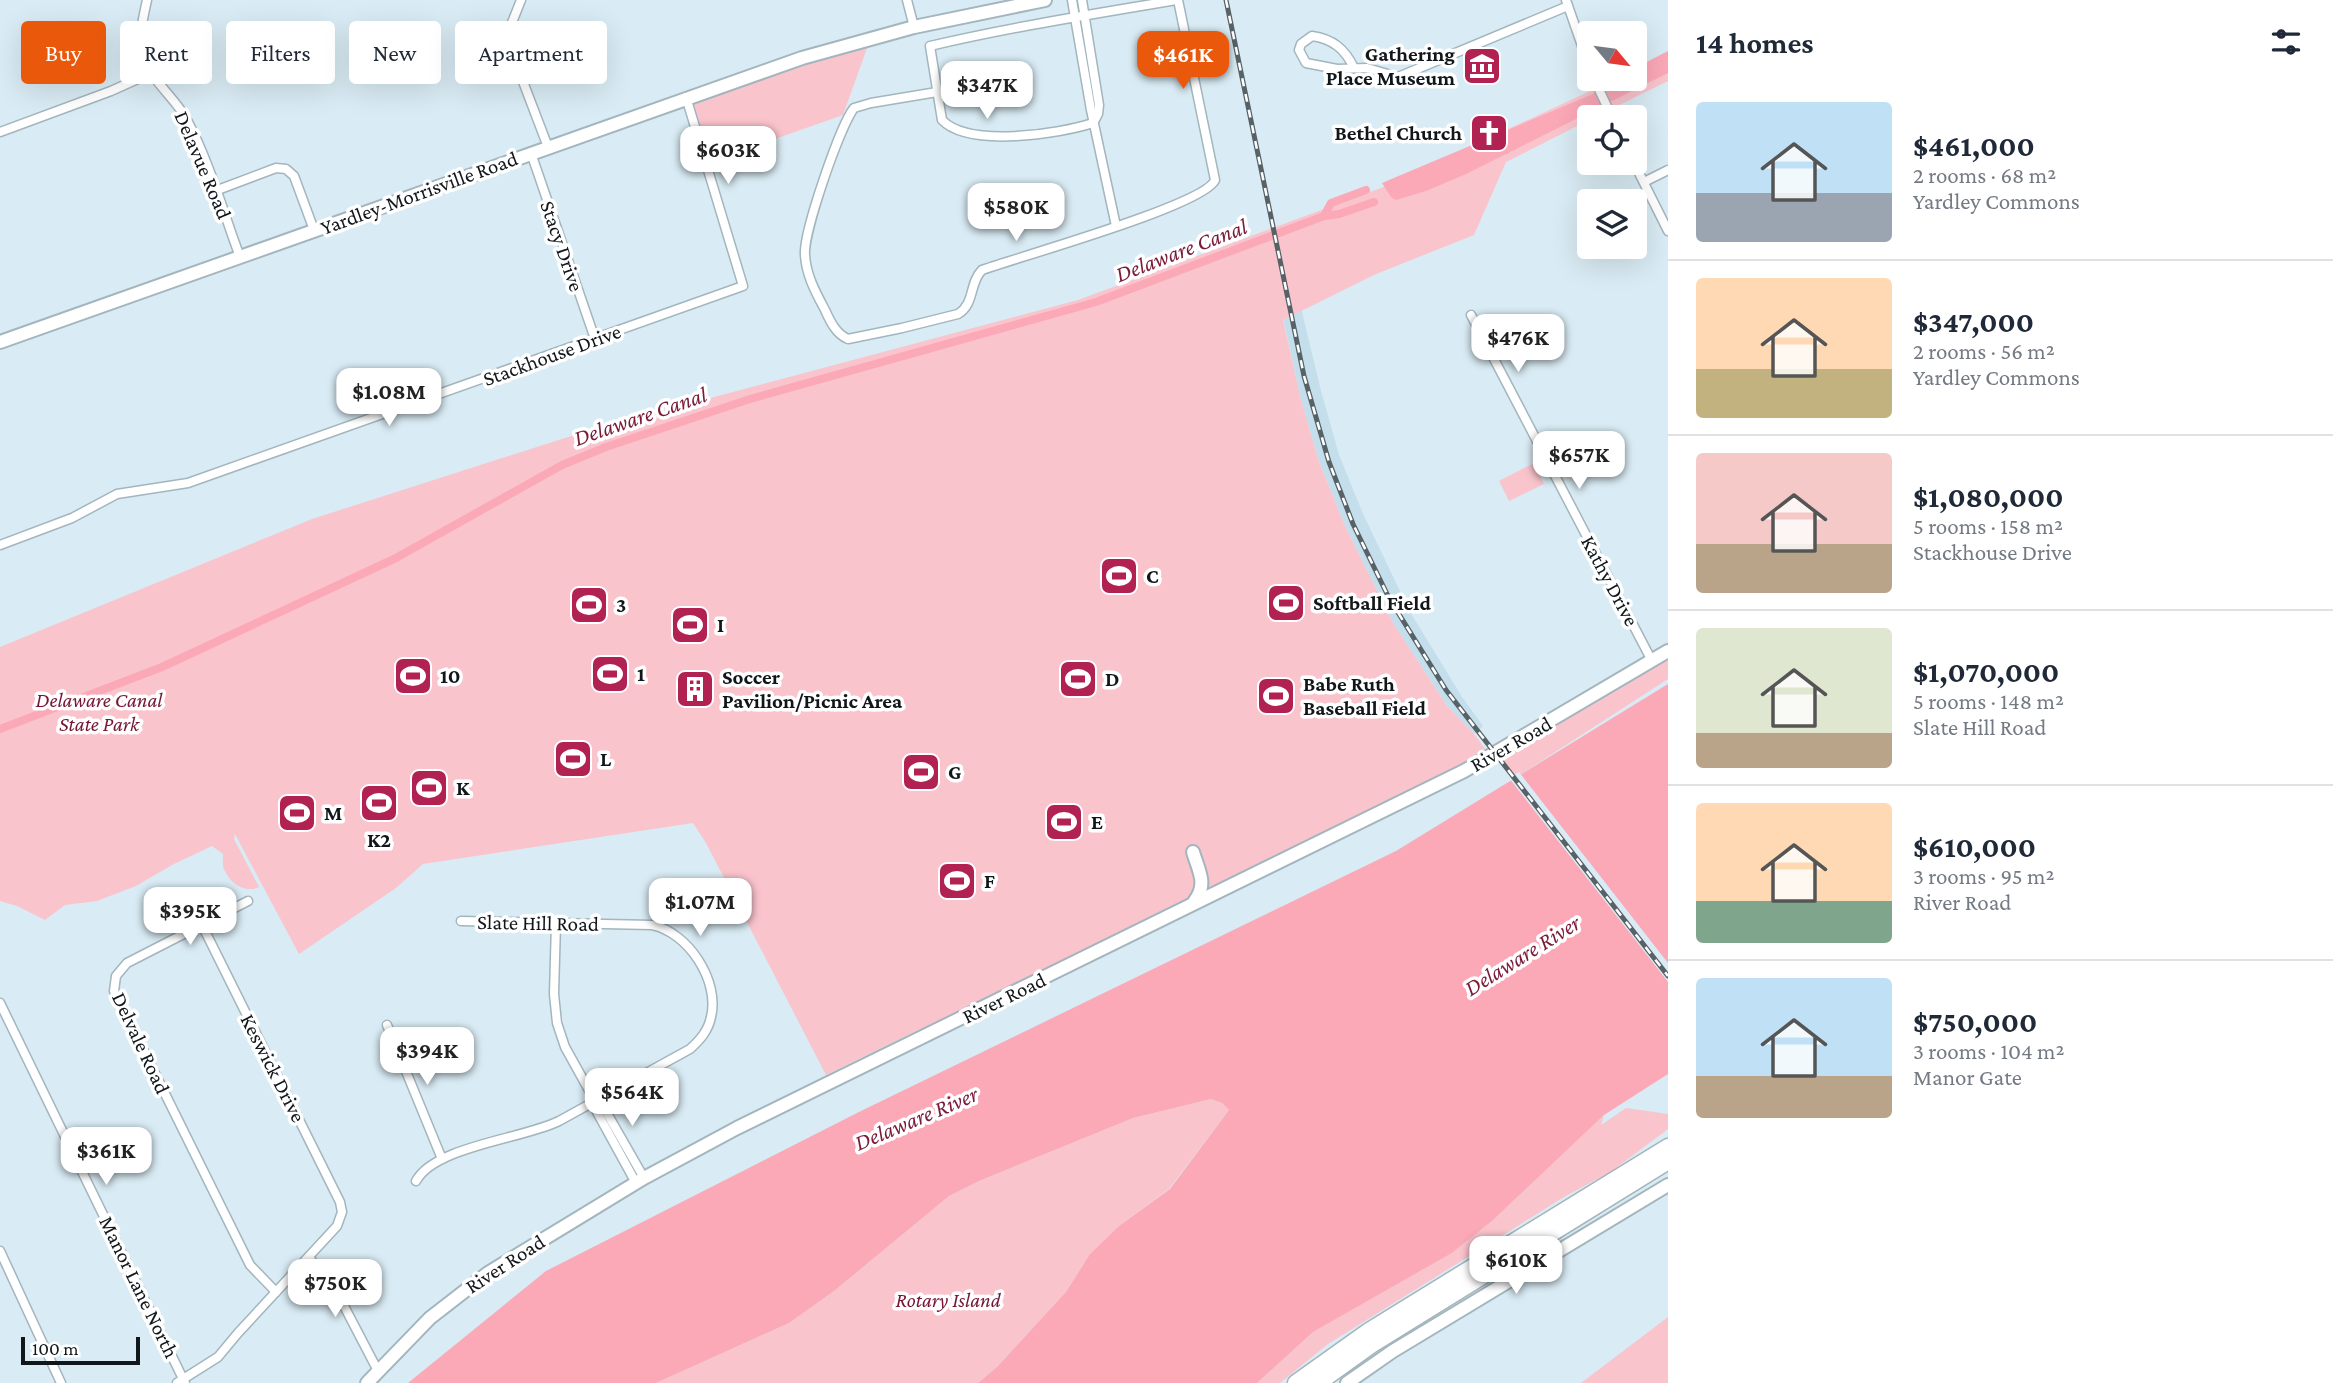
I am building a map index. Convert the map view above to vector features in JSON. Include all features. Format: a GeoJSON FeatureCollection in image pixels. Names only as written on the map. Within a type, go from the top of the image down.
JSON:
{"type":"FeatureCollection","features":[{"type":"Feature","properties":{"kind":"highway"},"geometry":{"type":"LineString","coordinates":[[1296,1383],[1369,1331],[1668,1147]]}},
{"type":"Feature","properties":{"kind":"highway"},"geometry":{"type":"LineString","coordinates":[[1318,1383],[1371,1345],[1668,1161]]}},
{"type":"Feature","properties":{"kind":"main road","name":"Yardley-Morrisville Road"},"geometry":{"type":"LineString","coordinates":[[0,342],[686,97],[839,47],[914,27],[1045,0]]}},
{"type":"Feature","properties":{"kind":"main road","name":"River Road"},"geometry":{"type":"LineString","coordinates":[[367,1383],[430,1318],[466,1289],[640,1180],[737,1128],[1464,771],[1668,651]]}},
{"type":"Feature","properties":{"kind":"main road"},"geometry":{"type":"LineString","coordinates":[[1191,905],[1202,891],[1203,885],[1193,852],[1214,895]]}},
{"type":"Feature","properties":{"kind":"main road"},"geometry":{"type":"LineString","coordinates":[[1347,1383],[1393,1351],[1668,1185]]}},
{"type":"Feature","properties":{"kind":"street","name":"Delavue Road"},"geometry":{"type":"LineString","coordinates":[[143,21],[147,0]]}},
{"type":"Feature","properties":{"kind":"street"},"geometry":{"type":"LineString","coordinates":[[521,0],[509,30],[509,46],[548,147]]}},
{"type":"Feature","properties":{"kind":"street"},"geometry":{"type":"LineString","coordinates":[[907,0],[914,27]]}},
{"type":"Feature","properties":{"kind":"street"},"geometry":{"type":"LineString","coordinates":[[1072,0],[1079,18],[1093,123],[1116,226]]}},
{"type":"Feature","properties":{"kind":"street"},"geometry":{"type":"LineString","coordinates":[[1079,18],[1082,0]]}},
{"type":"Feature","properties":{"kind":"street"},"geometry":{"type":"LineString","coordinates":[[937,92],[854,108],[841,134],[816,203],[805,253],[811,281],[825,311],[842,337],[863,337],[958,314],[969,302],[975,278],[982,270],[1183,202],[1200,194],[1213,185],[1215,180],[1177,0],[930,46],[942,120],[948,126],[965,132],[1002,138],[1093,123]]}},
{"type":"Feature","properties":{"kind":"street"},"geometry":{"type":"LineString","coordinates":[[1354,68],[1347,53],[1332,42],[1312,36],[1301,44],[1299,50],[1307,63],[1337,69],[1367,68],[1398,77],[1567,3],[1577,32]]}},
{"type":"Feature","properties":{"kind":"street"},"geometry":{"type":"LineString","coordinates":[[0,132],[127,84]]}},
{"type":"Feature","properties":{"kind":"street","name":"Delavue Road"},"geometry":{"type":"LineString","coordinates":[[160,84],[185,116],[195,137],[240,257]]}},
{"type":"Feature","properties":{"kind":"street","name":"Stackhouse Drive"},"geometry":{"type":"LineString","coordinates":[[0,545],[72,517],[117,494],[188,483],[743,286],[686,97]]}},
{"type":"Feature","properties":{"kind":"street","name":"Stacy Drive"},"geometry":{"type":"LineString","coordinates":[[531,153],[594,339]]}},
{"type":"Feature","properties":{"kind":"street"},"geometry":{"type":"LineString","coordinates":[[215,191],[276,168],[286,169],[294,176],[314,230]]}},
{"type":"Feature","properties":{"kind":"street"},"geometry":{"type":"LineString","coordinates":[[1644,182],[1668,170]]}},
{"type":"Feature","properties":{"kind":"street"},"geometry":{"type":"LineString","coordinates":[[1640,175],[1668,231]]}},
{"type":"Feature","properties":{"kind":"street","name":"Kathy Drive"},"geometry":{"type":"LineString","coordinates":[[1471,315],[1652,661]]}},
{"type":"Feature","properties":{"kind":"street"},"geometry":{"type":"LineString","coordinates":[[202,925],[248,901]]}},
{"type":"Feature","properties":{"kind":"street","name":"Slate Hill Road"},"geometry":{"type":"LineString","coordinates":[[416,1181],[429,1165],[468,1149],[541,1130],[690,1049],[708,1026],[711,1017],[711,990],[688,946],[670,931],[652,925],[461,921]]}},
{"type":"Feature","properties":{"kind":"street"},"geometry":{"type":"LineString","coordinates":[[555,923],[556,1023],[565,1047],[595,1101],[604,1108],[640,1180]]}},
{"type":"Feature","properties":{"kind":"street","name":"Delvale Road"},"geometry":{"type":"LineString","coordinates":[[202,925],[127,963],[116,976],[116,997],[244,1253],[257,1273],[276,1292]]}},
{"type":"Feature","properties":{"kind":"street","name":"Keswick Drive"},"geometry":{"type":"LineString","coordinates":[[202,925],[340,1202],[342,1212],[337,1226],[309,1257]]}},
{"type":"Feature","properties":{"kind":"street","name":"Manor Lane North"},"geometry":{"type":"LineString","coordinates":[[0,1003],[181,1382]]}},
{"type":"Feature","properties":{"kind":"street"},"geometry":{"type":"LineString","coordinates":[[387,1025],[442,1159]]}},
{"type":"Feature","properties":{"kind":"street"},"geometry":{"type":"LineString","coordinates":[[0,1251],[61,1383]]}},
{"type":"Feature","properties":{"kind":"street"},"geometry":{"type":"LineString","coordinates":[[181,1382],[218,1357],[309,1257],[343,1304],[379,1371]]}},
{"type":"Feature","properties":{"kind":"shaded area"},"geometry":{"type":"Polygon","coordinates":[[[1292,254],[1302,312],[1339,455],[1364,516],[1410,612],[1483,726],[1474,734],[1447,706],[1393,623],[1345,526],[1319,462],[1301,400],[1270,259],[1292,254]]]}},
{"type":"Feature","properties":{"kind":"green space"},"geometry":{"type":"Polygon","coordinates":[[[871,37],[843,115],[706,163],[686,97],[871,37]]]}},
{"type":"Feature","properties":{"kind":"green space","name":"Delaware Canal State Park"},"geometry":{"type":"Polygon","coordinates":[[[1668,54],[1668,81],[1619,105],[1577,105],[1577,126],[1506,162],[1474,235],[1376,274],[1283,320],[1301,400],[1319,462],[1345,526],[1393,623],[1447,706],[1489,754],[922,1033],[920,1029],[826,1075],[706,843],[693,823],[423,864],[396,888],[299,954],[235,834],[234,839],[259,887],[254,889],[235,884],[224,869],[223,854],[212,846],[136,886],[97,901],[65,905],[45,920],[0,901],[0,647],[312,519],[590,430],[1078,300],[1381,188],[1590,91],[1647,91],[1647,69],[1668,54]]]}},
{"type":"Feature","properties":{"kind":"green space"},"geometry":{"type":"Polygon","coordinates":[[[1534,463],[1544,484],[1509,501],[1499,481],[1534,463]]]}},
{"type":"Feature","properties":{"kind":"green space"},"geometry":{"type":"Polygon","coordinates":[[[1668,651],[1668,679],[1515,778],[1498,752],[1668,651]]]}},
{"type":"Feature","properties":{"kind":"green space","name":"Rotary Island"},"geometry":{"type":"Polygon","coordinates":[[[1211,1099],[1222,1103],[1229,1110],[1169,1189],[1119,1226],[1090,1254],[1066,1292],[997,1367],[978,1383],[656,1383],[789,1323],[834,1291],[949,1196],[979,1181],[1133,1118],[1211,1099]]]}},
{"type":"Feature","properties":{"kind":"green space"},"geometry":{"type":"Polygon","coordinates":[[[1626,1108],[1668,1114],[1668,1129],[1612,1171],[1564,1197],[1328,1344],[1280,1383],[1257,1383],[1313,1332],[1452,1253],[1492,1221],[1604,1115],[1601,1125],[1626,1108]]]}},
{"type":"Feature","properties":{"kind":"green space"},"geometry":{"type":"Polygon","coordinates":[[[1668,1317],[1668,1383],[1581,1383],[1668,1317]]]}},
{"type":"Feature","properties":{"kind":"water"},"geometry":{"type":"Polygon","coordinates":[[[1668,51],[1668,73],[1647,84],[1647,62],[1668,51]]]}},
{"type":"Feature","properties":{"kind":"water"},"geometry":{"type":"Polygon","coordinates":[[[1597,91],[1632,91],[1604,105],[1577,105],[1577,118],[1426,191],[1396,200],[1382,183],[1597,91]]]}},
{"type":"Feature","properties":{"kind":"water","name":"Delaware River"},"geometry":{"type":"Polygon","coordinates":[[[1668,684],[1668,1074],[1604,1115],[1492,1221],[1452,1253],[1313,1332],[1257,1383],[978,1383],[997,1367],[1066,1292],[1090,1254],[1119,1226],[1170,1189],[1229,1110],[1222,1103],[1211,1099],[1133,1118],[979,1181],[949,1196],[834,1291],[789,1323],[656,1383],[408,1383],[546,1271],[861,1111],[1396,851],[1668,684]]]}},
{"type":"Feature","properties":{"kind":"pier"},"geometry":{"type":"Polygon","coordinates":[[[1519,772],[1668,963],[1668,982],[1509,778],[1519,772]]]}},
{"type":"Feature","properties":{"kind":"waterway","name":"Delaware Canal"},"geometry":{"type":"LineString","coordinates":[[1324,216],[1331,203],[1366,190]]}},
{"type":"Feature","properties":{"kind":"waterway","name":"Delaware Canal"},"geometry":{"type":"LineString","coordinates":[[0,729],[162,667],[394,559],[562,465],[606,447],[750,399],[1096,302],[1324,216],[1339,214],[1374,202]]}},
{"type":"Feature","properties":{"kind":"railway"},"geometry":{"type":"LineString","coordinates":[[1226,0],[1304,376],[1329,462],[1353,524],[1389,598],[1446,690],[1668,976]]}},
{"type":"Feature","properties":{"kind":"place","name":"Gathering Place Museum"},"geometry":{"type":"Point","coordinates":[1482,66]}},
{"type":"Feature","properties":{"kind":"place","name":"Bethel Church"},"geometry":{"type":"Point","coordinates":[1489,133]}},
{"type":"Feature","properties":{"kind":"place","name":"C"},"geometry":{"type":"Point","coordinates":[1119,576]}},
{"type":"Feature","properties":{"kind":"place","name":"Softball Field"},"geometry":{"type":"Point","coordinates":[1286,603]}},
{"type":"Feature","properties":{"kind":"place","name":"3"},"geometry":{"type":"Point","coordinates":[589,605]}},
{"type":"Feature","properties":{"kind":"place","name":"I"},"geometry":{"type":"Point","coordinates":[690,625]}},
{"type":"Feature","properties":{"kind":"place","name":"1"},"geometry":{"type":"Point","coordinates":[610,674]}},
{"type":"Feature","properties":{"kind":"place","name":"10"},"geometry":{"type":"Point","coordinates":[413,676]}},
{"type":"Feature","properties":{"kind":"place","name":"D"},"geometry":{"type":"Point","coordinates":[1078,679]}},
{"type":"Feature","properties":{"kind":"place","name":"Soccer Pavilion/Picnic Area"},"geometry":{"type":"Point","coordinates":[695,689]}},
{"type":"Feature","properties":{"kind":"place","name":"Babe Ruth Baseball Field"},"geometry":{"type":"Point","coordinates":[1276,696]}},
{"type":"Feature","properties":{"kind":"place","name":"L"},"geometry":{"type":"Point","coordinates":[573,759]}},
{"type":"Feature","properties":{"kind":"place","name":"G"},"geometry":{"type":"Point","coordinates":[921,772]}},
{"type":"Feature","properties":{"kind":"place","name":"K"},"geometry":{"type":"Point","coordinates":[429,788]}},
{"type":"Feature","properties":{"kind":"place","name":"K2"},"geometry":{"type":"Point","coordinates":[379,803]}},
{"type":"Feature","properties":{"kind":"place","name":"M"},"geometry":{"type":"Point","coordinates":[297,813]}},
{"type":"Feature","properties":{"kind":"place","name":"E"},"geometry":{"type":"Point","coordinates":[1064,822]}},
{"type":"Feature","properties":{"kind":"place","name":"F"},"geometry":{"type":"Point","coordinates":[957,881]}}]}
